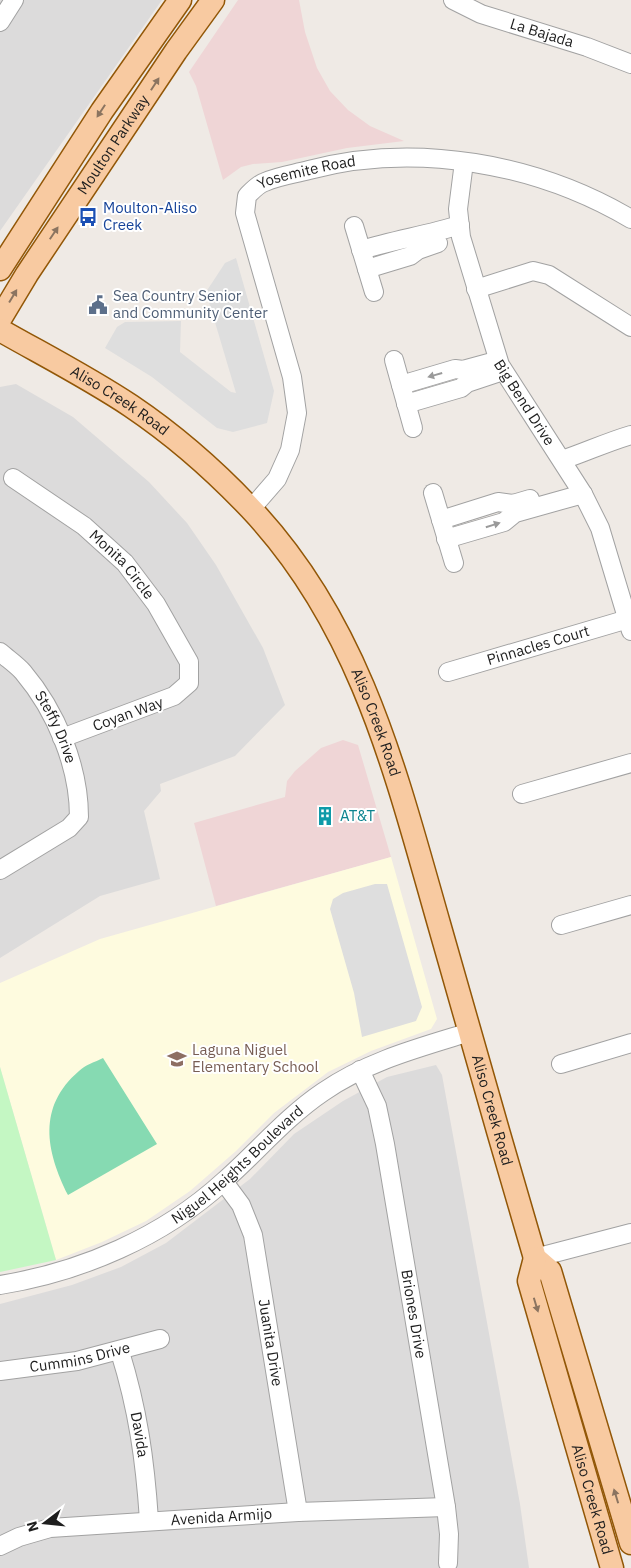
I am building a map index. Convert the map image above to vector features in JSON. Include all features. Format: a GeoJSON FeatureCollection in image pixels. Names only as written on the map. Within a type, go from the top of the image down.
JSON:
{"type":"FeatureCollection","features":[{"type":"Feature","properties":{"kind":"main road","name":"Moulton Parkway"},"geometry":{"type":"LineString","coordinates":[[0,269],[102,111],[180,0]]}},
{"type":"Feature","properties":{"kind":"main road"},"geometry":{"type":"LineString","coordinates":[[176,51],[175,28],[194,0]]}},
{"type":"Feature","properties":{"kind":"main road","name":"Moulton Parkway"},"geometry":{"type":"LineString","coordinates":[[0,318],[27,274],[176,51],[213,0]]}},
{"type":"Feature","properties":{"kind":"main road","name":"Aliso Creek Road"},"geometry":{"type":"LineString","coordinates":[[0,330],[130,406],[194,455],[251,509],[293,560],[327,612],[358,672],[394,767],[535,1258],[529,1281],[612,1568]]}},
{"type":"Feature","properties":{"kind":"main road","name":"Aliso Creek Road"},"geometry":{"type":"LineString","coordinates":[[535,1258],[550,1271],[631,1543]]}},
{"type":"Feature","properties":{"kind":"street"},"geometry":{"type":"LineString","coordinates":[[0,22],[14,0]]}},
{"type":"Feature","properties":{"kind":"street","name":"La Bajada"},"geometry":{"type":"LineString","coordinates":[[453,0],[481,14],[587,47],[631,64]]}},
{"type":"Feature","properties":{"kind":"street","name":"Yosemite Road"},"geometry":{"type":"LineString","coordinates":[[251,509],[276,478],[290,450],[297,413],[292,377],[245,214],[247,196],[263,182],[326,166],[371,160],[415,158],[486,164],[528,174],[568,188],[631,219]]}},
{"type":"Feature","properties":{"kind":"street","name":"Big Bend Drive"},"geometry":{"type":"LineString","coordinates":[[464,162],[458,209],[460,231],[501,365],[581,490],[600,528],[624,580],[629,625]]}},
{"type":"Feature","properties":{"kind":"street"},"geometry":{"type":"LineString","coordinates":[[354,226],[374,292]]}},
{"type":"Feature","properties":{"kind":"street"},"geometry":{"type":"LineString","coordinates":[[361,250],[404,237],[416,244],[460,231]]}},
{"type":"Feature","properties":{"kind":"street"},"geometry":{"type":"LineString","coordinates":[[366,269],[410,256],[416,244]]}},
{"type":"Feature","properties":{"kind":"street"},"geometry":{"type":"LineString","coordinates":[[476,288],[533,271],[549,275],[631,327]]}},
{"type":"Feature","properties":{"kind":"street"},"geometry":{"type":"LineString","coordinates":[[394,360],[413,428]]}},
{"type":"Feature","properties":{"kind":"street"},"geometry":{"type":"LineString","coordinates":[[465,377],[501,365]]}},
{"type":"Feature","properties":{"kind":"street"},"geometry":{"type":"LineString","coordinates":[[401,385],[455,369],[465,377]]}},
{"type":"Feature","properties":{"kind":"street"},"geometry":{"type":"LineString","coordinates":[[406,404],[461,388],[465,377]]}},
{"type":"Feature","properties":{"kind":"street"},"geometry":{"type":"LineString","coordinates":[[560,456],[590,441],[601,444],[631,435]]}},
{"type":"Feature","properties":{"kind":"street","name":"Monita Circle"},"geometry":{"type":"LineString","coordinates":[[12,478],[84,526],[124,564],[156,604],[189,662],[189,682]]}},
{"type":"Feature","properties":{"kind":"street"},"geometry":{"type":"LineString","coordinates":[[441,520],[498,502],[514,508],[581,490]]}},
{"type":"Feature","properties":{"kind":"street"},"geometry":{"type":"LineString","coordinates":[[433,493],[454,563]]}},
{"type":"Feature","properties":{"kind":"street"},"geometry":{"type":"LineString","coordinates":[[446,539],[504,522],[514,508]]}},
{"type":"Feature","properties":{"kind":"street","name":"Pinnacles Court"},"geometry":{"type":"LineString","coordinates":[[448,672],[629,625]]}},
{"type":"Feature","properties":{"kind":"street","name":"Steffy Drive"},"geometry":{"type":"LineString","coordinates":[[0,652],[22,671],[45,701],[62,738],[79,801],[79,817],[69,828],[0,870]]}},
{"type":"Feature","properties":{"kind":"street","name":"Coyan Way"},"geometry":{"type":"LineString","coordinates":[[62,738],[174,696],[189,682]]}},
{"type":"Feature","properties":{"kind":"street"},"geometry":{"type":"LineString","coordinates":[[522,794],[631,763]]}},
{"type":"Feature","properties":{"kind":"street"},"geometry":{"type":"LineString","coordinates":[[561,925],[631,905]]}},
{"type":"Feature","properties":{"kind":"street","name":"Niguel Heights Boulevard"},"geometry":{"type":"LineString","coordinates":[[0,1285],[31,1280],[91,1262],[139,1240],[187,1211],[224,1182],[289,1118],[323,1092],[381,1060],[470,1032]]}},
{"type":"Feature","properties":{"kind":"street"},"geometry":{"type":"LineString","coordinates":[[562,1064],[631,1043]]}},
{"type":"Feature","properties":{"kind":"street","name":"Briones Drive"},"geometry":{"type":"LineString","coordinates":[[360,1070],[377,1106],[385,1144],[446,1507],[449,1534],[448,1563]]}},
{"type":"Feature","properties":{"kind":"street","name":"Juanita Drive"},"geometry":{"type":"LineString","coordinates":[[224,1182],[241,1205],[253,1235],[298,1512]]}},
{"type":"Feature","properties":{"kind":"street"},"geometry":{"type":"LineString","coordinates":[[535,1258],[631,1233]]}},
{"type":"Feature","properties":{"kind":"street","name":"Cummins Drive"},"geometry":{"type":"LineString","coordinates":[[0,1371],[30,1369],[120,1352],[160,1340]]}},
{"type":"Feature","properties":{"kind":"street","name":"Davida"},"geometry":{"type":"LineString","coordinates":[[120,1352],[133,1393],[145,1458],[149,1520]]}},
{"type":"Feature","properties":{"kind":"street","name":"Avenida Armijo"},"geometry":{"type":"LineString","coordinates":[[0,1546],[19,1537],[50,1528],[149,1520],[298,1512],[446,1507]]}},
{"type":"Feature","properties":{"kind":"shaded area"},"geometry":{"type":"Polygon","coordinates":[[[0,0],[162,0],[0,231],[0,0]]]}},
{"type":"Feature","properties":{"kind":"shaded area"},"geometry":{"type":"Polygon","coordinates":[[[238,0],[299,0],[305,32],[317,68],[330,91],[348,110],[370,126],[404,141],[347,148],[282,162],[253,164],[241,167],[223,180],[196,86],[189,72],[238,0]]]}},
{"type":"Feature","properties":{"kind":"shaded area"},"geometry":{"type":"Polygon","coordinates":[[[236,258],[274,391],[267,423],[233,432],[217,428],[152,377],[105,348],[117,327],[125,322],[181,321],[180,352],[231,392],[236,393],[206,292],[225,263],[236,258]]]}},
{"type":"Feature","properties":{"kind":"shaded area"},"geometry":{"type":"Polygon","coordinates":[[[16,384],[73,417],[149,482],[187,523],[216,565],[263,648],[285,705],[235,756],[160,784],[161,791],[144,811],[160,879],[100,896],[0,958],[0,387],[16,384]]]}},
{"type":"Feature","properties":{"kind":"shaded area"},"geometry":{"type":"Polygon","coordinates":[[[343,740],[358,745],[391,857],[216,906],[194,823],[285,797],[287,781],[295,771],[321,748],[343,740]]]}},
{"type":"Feature","properties":{"kind":"shaded area","name":"Laguna Niguel Elementary School"},"geometry":{"type":"Polygon","coordinates":[[[391,857],[437,1019],[431,1029],[371,1051],[328,1072],[274,1113],[236,1151],[190,1191],[146,1221],[102,1242],[56,1260],[0,1067],[0,983],[100,939],[391,857]]]}},
{"type":"Feature","properties":{"kind":"shaded area"},"geometry":{"type":"Polygon","coordinates":[[[375,884],[387,884],[422,1007],[416,1021],[362,1037],[354,993],[330,909],[333,899],[343,893],[375,884]]]}},
{"type":"Feature","properties":{"kind":"shaded area"},"geometry":{"type":"Polygon","coordinates":[[[436,1065],[442,1075],[520,1504],[529,1568],[0,1568],[0,1304],[72,1285],[121,1267],[166,1243],[250,1179],[294,1134],[343,1101],[387,1077],[436,1065]]]}},
{"type":"Feature","properties":{"kind":"green space"},"geometry":{"type":"Polygon","coordinates":[[[103,1058],[157,1144],[68,1195],[60,1179],[51,1146],[51,1114],[56,1099],[66,1085],[81,1069],[103,1058]]]}},
{"type":"Feature","properties":{"kind":"green space"},"geometry":{"type":"Polygon","coordinates":[[[0,1067],[56,1260],[0,1272],[0,1067]]]}},
{"type":"Feature","properties":{"kind":"place","name":"Moulton-Aliso Creek"},"geometry":{"type":"Point","coordinates":[88,217]}},
{"type":"Feature","properties":{"kind":"place","name":"Sea Country Senior and Community Center"},"geometry":{"type":"Point","coordinates":[98,305]}},
{"type":"Feature","properties":{"kind":"place","name":"AT&T"},"geometry":{"type":"Point","coordinates":[325,816]}},
{"type":"Feature","properties":{"kind":"place","name":"Laguna Niguel Elementary School"},"geometry":{"type":"Point","coordinates":[177,1059]}}]}
